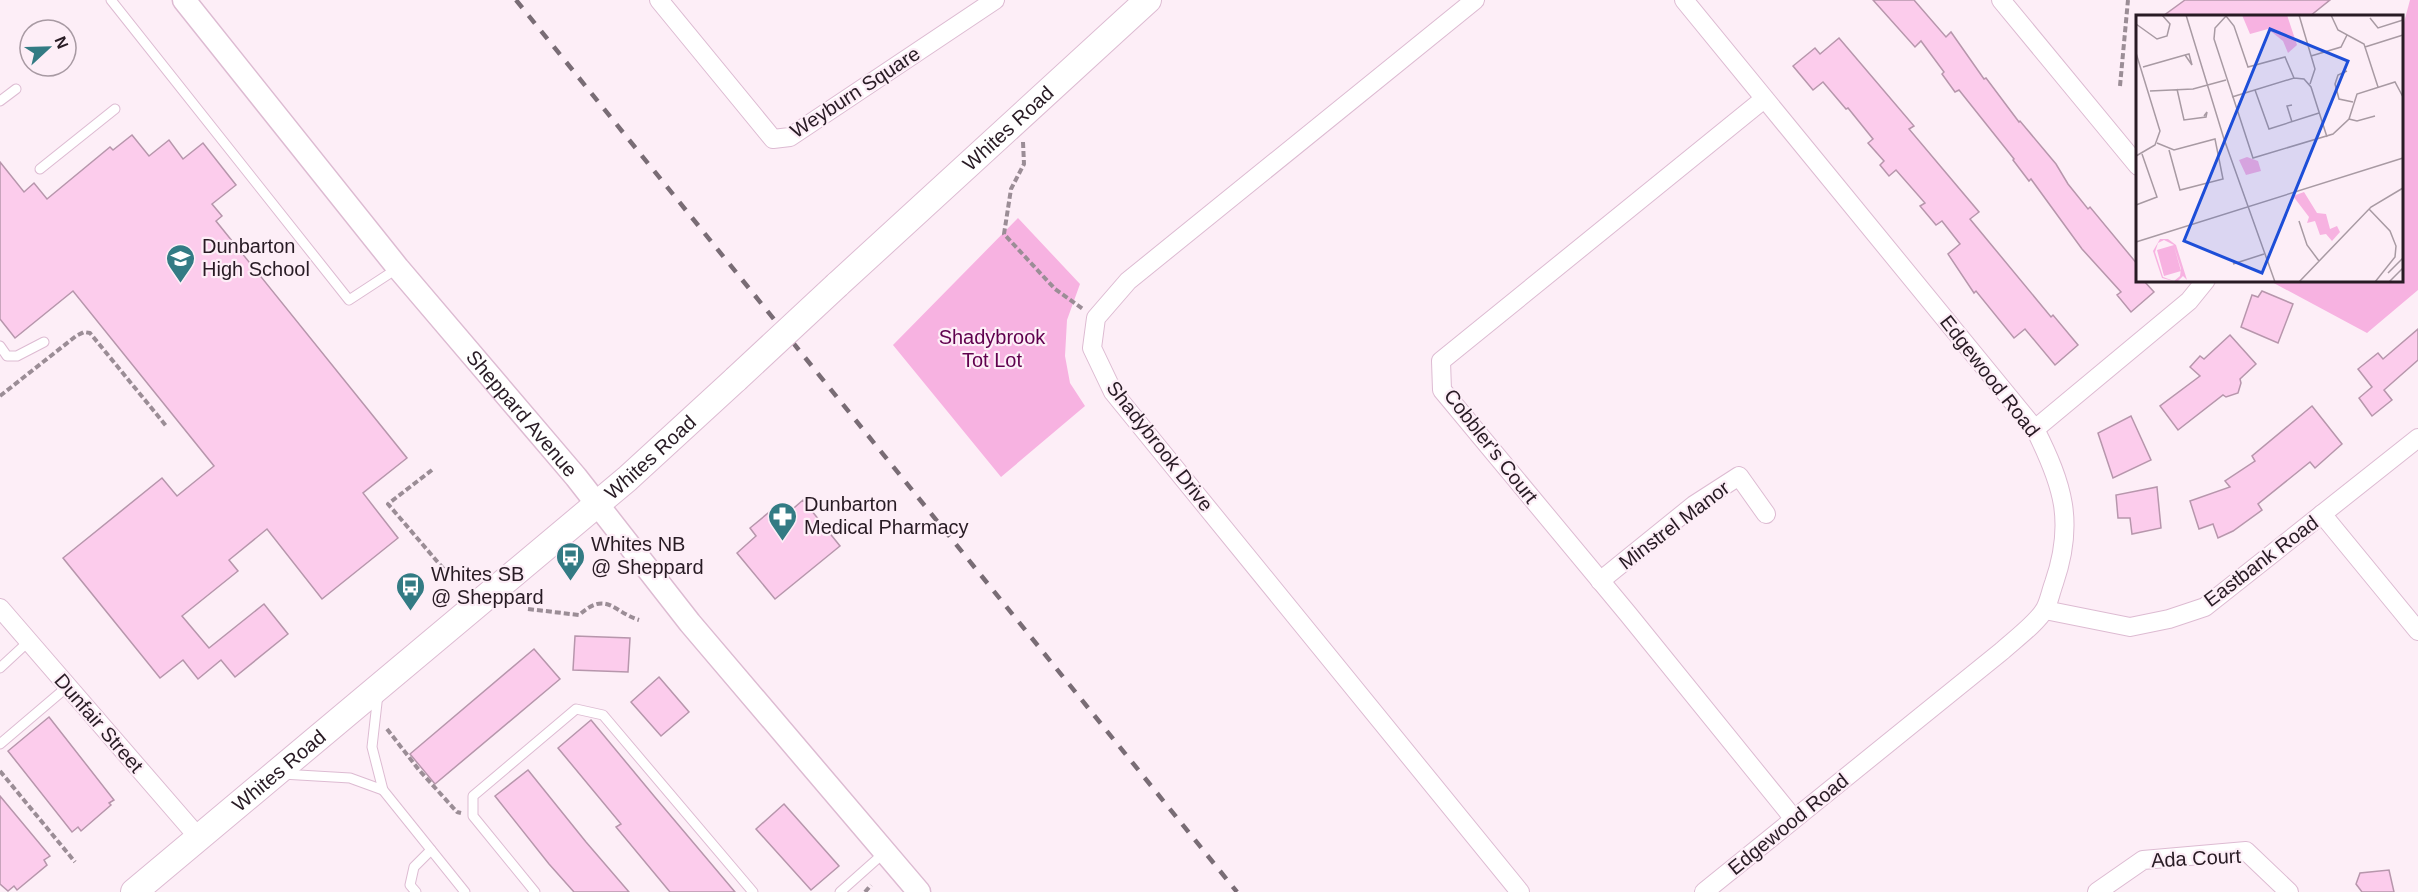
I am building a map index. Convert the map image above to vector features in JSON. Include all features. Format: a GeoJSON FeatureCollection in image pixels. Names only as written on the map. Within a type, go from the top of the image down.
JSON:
{"type":"FeatureCollection","features":[{"type":"Feature","properties":{"kind":"main road","name":"Whites Road"},"geometry":{"type":"LineString","coordinates":[[134,892],[597,503],[736,379],[1148,0]]}},
{"type":"Feature","properties":{"kind":"street","name":"Sheppard Avenue"},"geometry":{"type":"LineString","coordinates":[[184,0],[398,268],[597,503],[690,623],[919,892]]}},
{"type":"Feature","properties":{"kind":"street","name":"Weyburn Square"},"geometry":{"type":"LineString","coordinates":[[659,0],[772,139],[790,137],[995,0]]}},
{"type":"Feature","properties":{"kind":"street"},"geometry":{"type":"LineString","coordinates":[[1096,318],[1128,280],[1475,0]]}},
{"type":"Feature","properties":{"kind":"street","name":"Edgewood Road"},"geometry":{"type":"LineString","coordinates":[[1684,0],[2036,429],[2052,463],[2062,494],[2066,531],[2062,559],[2045,610],[2002,651],[1704,892]]}},
{"type":"Feature","properties":{"kind":"street"},"geometry":{"type":"LineString","coordinates":[[2001,0],[2136,164]]}},
{"type":"Feature","properties":{"kind":"street","name":"Cobbler's Court"},"geometry":{"type":"LineString","coordinates":[[1764,99],[1441,361],[1442,390],[1794,819]]}},
{"type":"Feature","properties":{"kind":"street"},"geometry":{"type":"LineString","coordinates":[[2036,429],[2189,301],[2204,282]]}},
{"type":"Feature","properties":{"kind":"street","name":"Shadybrook Drive"},"geometry":{"type":"LineString","coordinates":[[1096,318],[1092,348],[1113,392],[1520,892]]}},
{"type":"Feature","properties":{"kind":"street","name":"Eastbank Road"},"geometry":{"type":"LineString","coordinates":[[2045,610],[2130,627],[2169,619],[2205,607],[2418,438]]}},
{"type":"Feature","properties":{"kind":"street","name":"Minstrel Manor"},"geometry":{"type":"LineString","coordinates":[[1600,581],[1694,505],[1739,476],[1766,514]]}},
{"type":"Feature","properties":{"kind":"street"},"geometry":{"type":"LineString","coordinates":[[2322,514],[2418,631]]}},
{"type":"Feature","properties":{"kind":"street","name":"Dunfair Street"},"geometry":{"type":"LineString","coordinates":[[0,608],[199,838]]}},
{"type":"Feature","properties":{"kind":"street","name":"Ada Court"},"geometry":{"type":"LineString","coordinates":[[2097,892],[2143,860],[2246,851],[2289,892]]}},
{"type":"Feature","properties":{"kind":"lane"},"geometry":{"type":"LineString","coordinates":[[112,0],[349,300],[398,268]]}},
{"type":"Feature","properties":{"kind":"lane"},"geometry":{"type":"LineString","coordinates":[[0,101],[16,89]]}},
{"type":"Feature","properties":{"kind":"lane"},"geometry":{"type":"LineString","coordinates":[[40,169],[115,109]]}},
{"type":"Feature","properties":{"kind":"lane"},"geometry":{"type":"LineString","coordinates":[[0,346],[8,356],[17,356],[44,342]]}},
{"type":"Feature","properties":{"kind":"lane"},"geometry":{"type":"LineString","coordinates":[[0,668],[28,642]]}},
{"type":"Feature","properties":{"kind":"lane"},"geometry":{"type":"LineString","coordinates":[[379,686],[372,747],[382,790],[462,888],[451,892]]}},
{"type":"Feature","properties":{"kind":"lane"},"geometry":{"type":"LineString","coordinates":[[0,744],[67,687]]}},
{"type":"Feature","properties":{"kind":"lane"},"geometry":{"type":"LineString","coordinates":[[535,892],[473,816],[473,796],[576,709],[603,716],[753,892]]}},
{"type":"Feature","properties":{"kind":"lane"},"geometry":{"type":"LineString","coordinates":[[276,773],[350,778],[382,790]]}},
{"type":"Feature","properties":{"kind":"lane"},"geometry":{"type":"LineString","coordinates":[[416,892],[410,885],[414,867],[431,850]]}},
{"type":"Feature","properties":{"kind":"lane"},"geometry":{"type":"LineString","coordinates":[[840,892],[886,852]]}},
{"type":"Feature","properties":{"kind":"path"},"geometry":{"type":"LineString","coordinates":[[2120,86],[2128,0]]}},
{"type":"Feature","properties":{"kind":"path"},"geometry":{"type":"LineString","coordinates":[[1019,118],[1024,164],[1011,189],[1004,234],[1055,289],[1096,318]]}},
{"type":"Feature","properties":{"kind":"path"},"geometry":{"type":"LineString","coordinates":[[0,396],[76,336],[84,332],[90,333],[167,427]]}},
{"type":"Feature","properties":{"kind":"path"},"geometry":{"type":"LineString","coordinates":[[432,470],[388,504],[453,580]]}},
{"type":"Feature","properties":{"kind":"path"},"geometry":{"type":"LineString","coordinates":[[528,609],[579,615],[587,607],[602,603],[616,606],[628,616],[639,620]]}},
{"type":"Feature","properties":{"kind":"path"},"geometry":{"type":"LineString","coordinates":[[387,729],[419,770],[457,812],[473,816]]}},
{"type":"Feature","properties":{"kind":"path"},"geometry":{"type":"LineString","coordinates":[[0,771],[75,862]]}},
{"type":"Feature","properties":{"kind":"green space"},"geometry":{"type":"Polygon","coordinates":[[[2410,0],[2418,0],[2418,290],[2367,333],[2272,282],[2403,282],[2403,26],[2410,0]]]}},
{"type":"Feature","properties":{"kind":"green space","name":"Shadybrook Tot Lot"},"geometry":{"type":"Polygon","coordinates":[[[1018,218],[1080,284],[1067,320],[1065,356],[1070,383],[1085,406],[1001,477],[893,345],[1018,218]]]}},
{"type":"Feature","properties":{"kind":"building"},"geometry":{"type":"Polygon","coordinates":[[[1873,0],[1914,0],[1946,37],[1951,32],[1984,79],[1986,78],[2019,122],[2056,164],[2068,184],[2088,209],[2090,207],[2136,263],[2136,282],[2145,282],[2154,292],[2131,312],[2117,295],[2121,292],[2082,249],[2031,179],[2029,181],[1959,90],[1955,92],[1942,74],[1944,72],[1921,41],[1915,47],[1873,0]]]}},
{"type":"Feature","properties":{"kind":"building"},"geometry":{"type":"Polygon","coordinates":[[[2185,0],[2330,0],[2311,15],[2164,15],[2185,0]]]}},
{"type":"Feature","properties":{"kind":"building"},"geometry":{"type":"Polygon","coordinates":[[[1839,38],[1914,126],[1909,129],[1979,212],[1970,219],[2051,317],[2053,315],[2078,345],[2055,365],[2025,329],[2014,338],[1976,291],[1974,293],[1948,254],[1960,244],[1942,221],[1936,225],[1920,206],[1925,203],[1896,170],[1889,176],[1880,165],[1884,161],[1868,143],[1873,139],[1848,108],[1846,109],[1823,82],[1813,90],[1793,66],[1815,48],[1820,54],[1839,38]]]}},
{"type":"Feature","properties":{"kind":"building"},"geometry":{"type":"Polygon","coordinates":[[[132,135],[149,156],[169,140],[183,159],[203,143],[236,185],[212,204],[222,216],[216,221],[407,458],[363,493],[398,538],[322,599],[267,529],[229,560],[238,571],[182,616],[209,648],[264,604],[288,634],[235,677],[221,660],[198,679],[183,660],[160,678],[63,558],[162,478],[177,496],[214,466],[73,291],[15,338],[0,319],[0,162],[24,192],[34,183],[47,199],[110,147],[113,150],[132,135]]]}},
{"type":"Feature","properties":{"kind":"building"},"geometry":{"type":"Polygon","coordinates":[[[2262,291],[2293,304],[2278,343],[2241,327],[2252,295],[2258,297],[2262,291]]]}},
{"type":"Feature","properties":{"kind":"building"},"geometry":{"type":"Polygon","coordinates":[[[2418,329],[2418,360],[2384,390],[2392,400],[2372,416],[2359,398],[2372,387],[2358,369],[2378,353],[2383,359],[2418,329]]]}},
{"type":"Feature","properties":{"kind":"building"},"geometry":{"type":"Polygon","coordinates":[[[2230,335],[2256,364],[2240,379],[2238,393],[2226,397],[2223,395],[2178,430],[2160,406],[2200,376],[2190,367],[2200,356],[2204,359],[2230,335]]]}},
{"type":"Feature","properties":{"kind":"building"},"geometry":{"type":"Polygon","coordinates":[[[2312,406],[2342,444],[2315,468],[2310,462],[2258,504],[2262,510],[2233,531],[2218,538],[2213,524],[2199,529],[2190,501],[2230,487],[2225,481],[2255,461],[2252,456],[2312,406]]]}},
{"type":"Feature","properties":{"kind":"building"},"geometry":{"type":"Polygon","coordinates":[[[2131,416],[2151,460],[2113,478],[2098,433],[2131,416]]]}},
{"type":"Feature","properties":{"kind":"building"},"geometry":{"type":"Polygon","coordinates":[[[2157,487],[2161,528],[2132,534],[2130,518],[2118,518],[2116,495],[2157,487]]]}},
{"type":"Feature","properties":{"kind":"building"},"geometry":{"type":"Polygon","coordinates":[[[803,500],[840,546],[775,599],[737,553],[756,536],[750,528],[779,504],[787,514],[803,500]]]}},
{"type":"Feature","properties":{"kind":"building"},"geometry":{"type":"Polygon","coordinates":[[[575,636],[630,638],[628,672],[573,670],[575,636]]]}},
{"type":"Feature","properties":{"kind":"building"},"geometry":{"type":"Polygon","coordinates":[[[534,649],[560,679],[435,784],[410,754],[534,649]]]}},
{"type":"Feature","properties":{"kind":"building"},"geometry":{"type":"Polygon","coordinates":[[[659,677],[689,712],[661,736],[631,702],[659,677]]]}},
{"type":"Feature","properties":{"kind":"building"},"geometry":{"type":"Polygon","coordinates":[[[49,717],[114,800],[81,831],[78,827],[72,832],[8,751],[49,717]]]}},
{"type":"Feature","properties":{"kind":"building"},"geometry":{"type":"Polygon","coordinates":[[[591,720],[735,892],[670,892],[616,827],[621,824],[558,748],[591,720]]]}},
{"type":"Feature","properties":{"kind":"building"},"geometry":{"type":"Polygon","coordinates":[[[528,770],[629,892],[574,892],[549,864],[495,796],[528,770]]]}},
{"type":"Feature","properties":{"kind":"building"},"geometry":{"type":"Polygon","coordinates":[[[0,796],[50,856],[44,860],[47,865],[17,890],[14,886],[8,891],[0,884],[0,796]]]}},
{"type":"Feature","properties":{"kind":"building"},"geometry":{"type":"Polygon","coordinates":[[[784,804],[839,866],[811,890],[756,829],[784,804]]]}},
{"type":"Feature","properties":{"kind":"building"},"geometry":{"type":"Polygon","coordinates":[[[2389,870],[2394,892],[2362,892],[2356,884],[2360,873],[2389,870]]]}},
{"type":"Feature","properties":{"kind":"railway"},"geometry":{"type":"LineString","coordinates":[[516,0],[1237,892]]}},
{"type":"Feature","properties":{"kind":"place","name":"Dunbarton High School"},"geometry":{"type":"Point","coordinates":[181,284]}},
{"type":"Feature","properties":{"kind":"place","name":"Dunbarton Medical Pharmacy"},"geometry":{"type":"Point","coordinates":[783,542]}},
{"type":"Feature","properties":{"kind":"place","name":"Whites NB @ Sheppard"},"geometry":{"type":"Point","coordinates":[570,582]}},
{"type":"Feature","properties":{"kind":"place","name":"Whites SB @ Sheppard"},"geometry":{"type":"Point","coordinates":[410,612]}}]}
